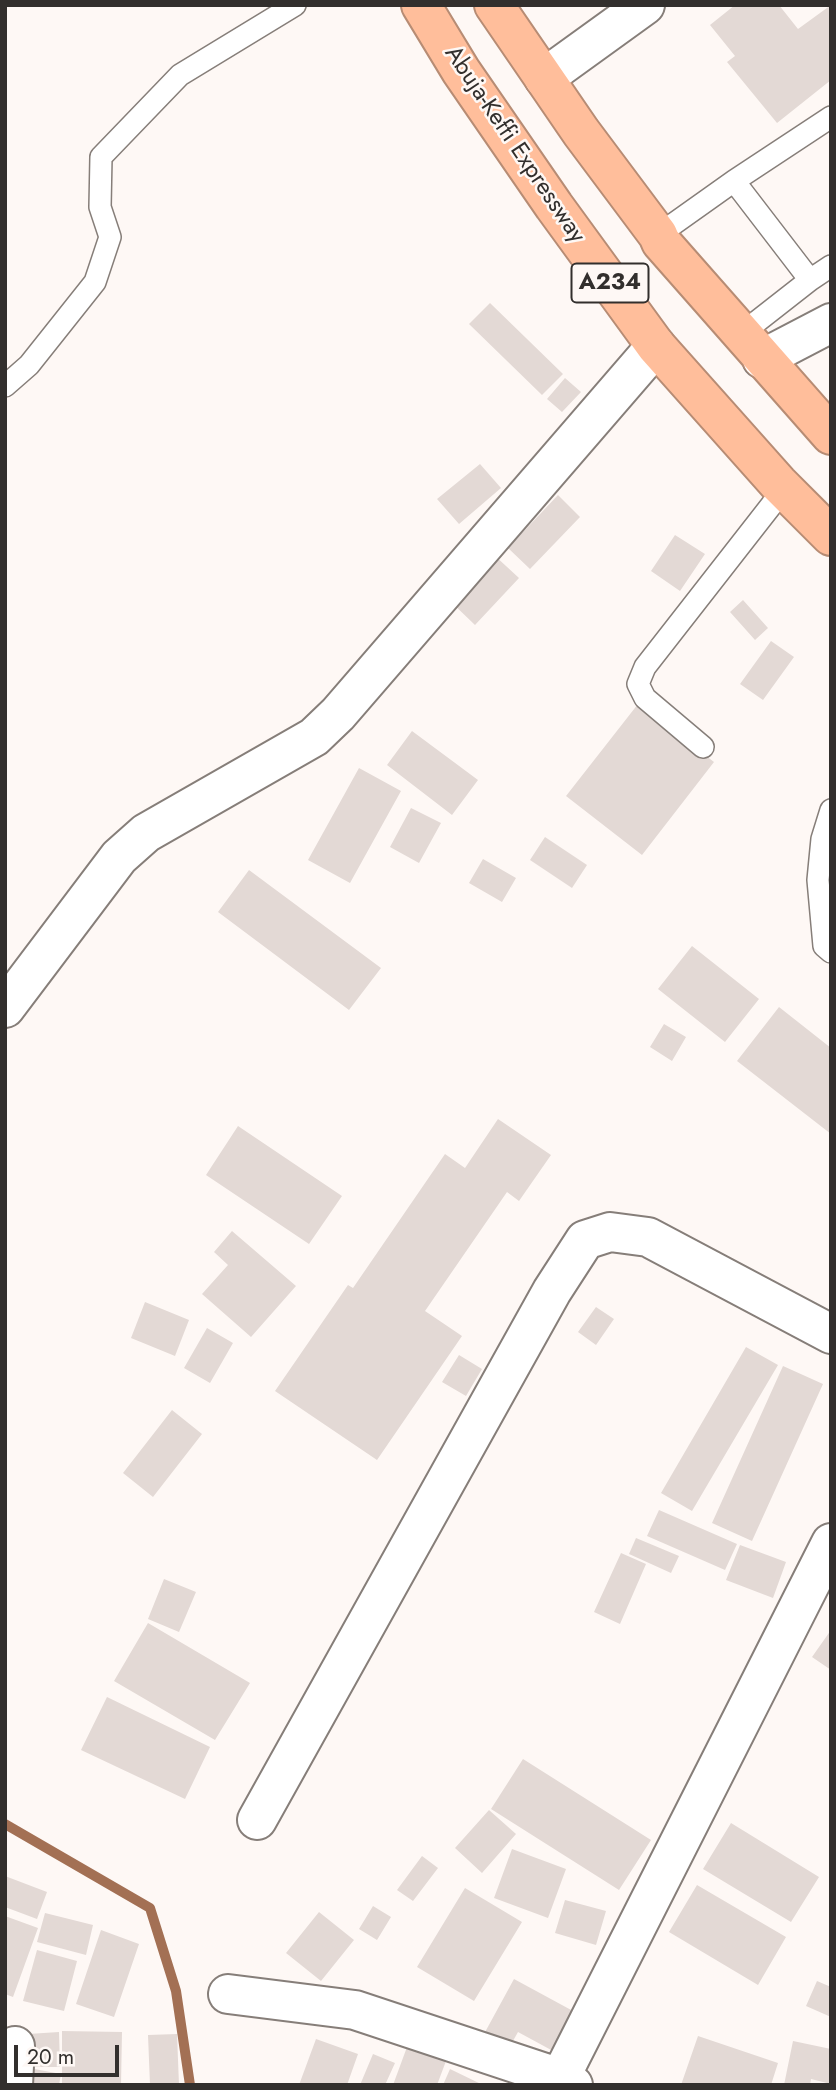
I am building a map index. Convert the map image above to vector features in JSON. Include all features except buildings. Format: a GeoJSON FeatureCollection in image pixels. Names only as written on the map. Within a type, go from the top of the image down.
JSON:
{"type":"FeatureCollection","features":[{"type":"Feature","properties":{"kind":"highway","name":"Abuja-Keffi Expressway"},"geometry":{"type":"LineString","coordinates":[[421,5],[461,71],[538,183],[656,346],[784,489],[831,536]]}},
{"type":"Feature","properties":{"kind":"highway","name":"A234"},"geometry":{"type":"LineString","coordinates":[[494,5],[581,132],[662,242],[830,434]]}},
{"type":"Feature","properties":{"kind":"street"},"geometry":{"type":"LineString","coordinates":[[544,78],[645,5]]}},
{"type":"Feature","properties":{"kind":"street"},"geometry":{"type":"LineString","coordinates":[[752,347],[831,323]]}},
{"type":"Feature","properties":{"kind":"street"},"geometry":{"type":"LineString","coordinates":[[5,1008],[119,857],[130,847],[146,833],[314,737],[338,714],[656,346]]}},
{"type":"Feature","properties":{"kind":"street"},"geometry":{"type":"LineString","coordinates":[[257,1821],[552,1291],[585,1240],[610,1232],[648,1237],[831,1334]]}},
{"type":"Feature","properties":{"kind":"street"},"geometry":{"type":"LineString","coordinates":[[229,1994],[355,2010],[562,2082],[831,1543]]}},
{"type":"Feature","properties":{"kind":"street"},"geometry":{"type":"LineString","coordinates":[[13,2085],[15,2046]]}},
{"type":"Feature","properties":{"kind":"lane"},"geometry":{"type":"LineString","coordinates":[[5,386],[29,365],[95,282],[110,237],[100,207],[102,157],[180,75],[295,5]]}},
{"type":"Feature","properties":{"kind":"lane"},"geometry":{"type":"LineString","coordinates":[[658,235],[831,117]]}},
{"type":"Feature","properties":{"kind":"lane"},"geometry":{"type":"LineString","coordinates":[[734,181],[810,280]]}},
{"type":"Feature","properties":{"kind":"lane"},"geometry":{"type":"LineString","coordinates":[[752,347],[810,280],[831,267]]}},
{"type":"Feature","properties":{"kind":"lane"},"geometry":{"type":"LineString","coordinates":[[703,747],[645,698],[638,684],[645,667],[784,489]]}},
{"type":"Feature","properties":{"kind":"lane"},"geometry":{"type":"LineString","coordinates":[[831,810],[822,839],[818,880],[824,946],[831,952]]}},
{"type":"Feature","properties":{"kind":"waterway"},"geometry":{"type":"LineString","coordinates":[[5,1824],[150,1908],[176,1991],[190,2085]]}}]}
